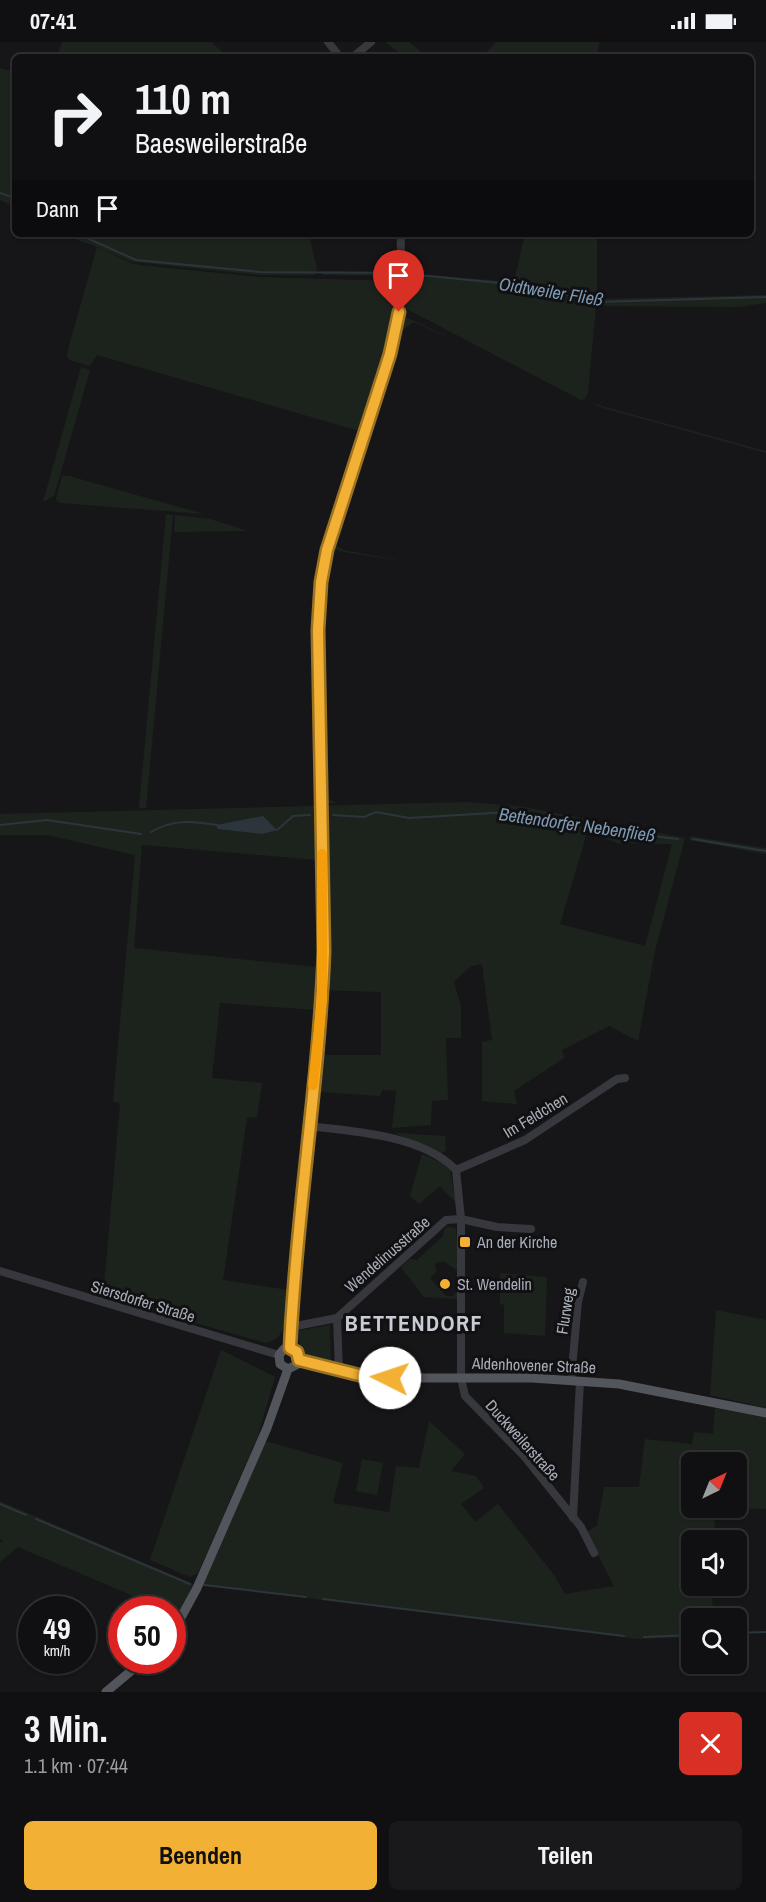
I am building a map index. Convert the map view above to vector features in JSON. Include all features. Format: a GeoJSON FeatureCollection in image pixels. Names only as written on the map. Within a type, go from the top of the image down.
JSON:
{"type":"FeatureCollection","features":[{"type":"Feature","properties":{"kind":"main road"},"geometry":{"type":"LineString","coordinates":[[290,1348],[297,1352],[299,1360],[295,1367],[288,1369],[280,1364],[279,1355],[282,1350],[290,1348]]}},
{"type":"Feature","properties":{"kind":"main road","name":"Aldenhovener Straße"},"geometry":{"type":"LineString","coordinates":[[299,1360],[371,1378],[461,1378],[619,1384],[766,1413]]}},
{"type":"Feature","properties":{"kind":"main road"},"geometry":{"type":"LineString","coordinates":[[186,1609],[267,1428],[288,1369]]}},
{"type":"Feature","properties":{"kind":"main road"},"geometry":{"type":"LineString","coordinates":[[106,1692],[127,1674]]}},
{"type":"Feature","properties":{"kind":"street"},"geometry":{"type":"LineString","coordinates":[[328,42],[338,54]]}},
{"type":"Feature","properties":{"kind":"street"},"geometry":{"type":"LineString","coordinates":[[357,54],[371,42]]}},
{"type":"Feature","properties":{"kind":"street"},"geometry":{"type":"LineString","coordinates":[[290,1348],[308,1126],[322,1000],[324,951],[318,630],[321,582],[327,550],[390,354],[399,312],[401,237]]}},
{"type":"Feature","properties":{"kind":"street","name":"Im Feldchen"},"geometry":{"type":"LineString","coordinates":[[456,1170],[525,1140],[617,1079],[625,1078]]}},
{"type":"Feature","properties":{"kind":"street"},"geometry":{"type":"LineString","coordinates":[[308,1126],[393,1137],[444,1159],[456,1170],[461,1219],[461,1378]]}},
{"type":"Feature","properties":{"kind":"street"},"geometry":{"type":"LineString","coordinates":[[461,1219],[497,1227],[531,1229]]}},
{"type":"Feature","properties":{"kind":"street","name":"Wendelinusstraße"},"geometry":{"type":"LineString","coordinates":[[337,1318],[340,1312],[446,1220],[461,1219]]}},
{"type":"Feature","properties":{"kind":"street","name":"Siersdorfer Straße"},"geometry":{"type":"LineString","coordinates":[[0,1271],[279,1355]]}},
{"type":"Feature","properties":{"kind":"street","name":"Flurweg"},"geometry":{"type":"LineString","coordinates":[[575,1381],[578,1302],[584,1282]]}},
{"type":"Feature","properties":{"kind":"street"},"geometry":{"type":"LineString","coordinates":[[291,1327],[337,1318],[339,1371]]}},
{"type":"Feature","properties":{"kind":"street","name":"Duckweilerstraße"},"geometry":{"type":"LineString","coordinates":[[461,1378],[465,1396],[524,1456],[573,1518],[594,1554]]}},
{"type":"Feature","properties":{"kind":"street","name":"Duckweilerstraße"},"geometry":{"type":"LineString","coordinates":[[573,1518],[575,1381]]}},
{"type":"Feature","properties":{"kind":"shaded area"},"geometry":{"type":"Polygon","coordinates":[[[62,42],[211,42],[225,54],[58,54],[62,42]]]}},
{"type":"Feature","properties":{"kind":"shaded area"},"geometry":{"type":"Polygon","coordinates":[[[385,42],[409,42],[423,54],[401,54],[385,42]]]}},
{"type":"Feature","properties":{"kind":"shaded area"},"geometry":{"type":"Polygon","coordinates":[[[496,42],[599,42],[597,54],[486,54],[496,42]]]}},
{"type":"Feature","properties":{"kind":"shaded area"},"geometry":{"type":"Polygon","coordinates":[[[0,68],[12,71],[12,206],[0,200],[0,68]]]}},
{"type":"Feature","properties":{"kind":"shaded area"},"geometry":{"type":"Polygon","coordinates":[[[69,237],[310,237],[317,269],[315,275],[259,275],[132,262],[98,247],[131,263],[140,265],[259,277],[395,281],[396,309],[392,330],[363,432],[97,355],[90,366],[69,360],[67,356],[69,346],[97,247],[69,237]]]}},
{"type":"Feature","properties":{"kind":"shaded area"},"geometry":{"type":"Polygon","coordinates":[[[524,237],[597,237],[597,299],[766,295],[766,303],[739,307],[596,306],[588,392],[585,399],[581,400],[405,308],[406,273],[514,282],[524,237]]]}},
{"type":"Feature","properties":{"kind":"shaded area"},"geometry":{"type":"Polygon","coordinates":[[[321,271],[397,272],[397,276],[323,275],[321,271]]]}},
{"type":"Feature","properties":{"kind":"shaded area"},"geometry":{"type":"Polygon","coordinates":[[[401,315],[469,346],[413,322],[402,331],[335,544],[343,550],[414,563],[338,551],[332,546],[392,358],[401,315]]]}},
{"type":"Feature","properties":{"kind":"shaded area"},"geometry":{"type":"Polygon","coordinates":[[[81,367],[90,370],[54,496],[43,502],[81,367]]]}},
{"type":"Feature","properties":{"kind":"shaded area"},"geometry":{"type":"Polygon","coordinates":[[[591,403],[766,451],[766,453],[603,408],[591,403]]]}},
{"type":"Feature","properties":{"kind":"shaded area"},"geometry":{"type":"Polygon","coordinates":[[[62,476],[69,476],[204,514],[60,503],[56,499],[62,476]]]}},
{"type":"Feature","properties":{"kind":"shaded area"},"geometry":{"type":"Polygon","coordinates":[[[166,514],[173,515],[146,808],[139,808],[166,514]]]}},
{"type":"Feature","properties":{"kind":"shaded area"},"geometry":{"type":"Polygon","coordinates":[[[175,515],[210,519],[248,531],[174,532],[175,515]]]}},
{"type":"Feature","properties":{"kind":"shaded area"},"geometry":{"type":"Polygon","coordinates":[[[320,552],[322,558],[315,615],[318,801],[315,804],[311,625],[320,552]]]}},
{"type":"Feature","properties":{"kind":"shaded area"},"geometry":{"type":"Polygon","coordinates":[[[330,553],[334,553],[326,594],[325,619],[329,796],[330,800],[338,803],[326,803],[322,622],[323,594],[330,553]]]}},
{"type":"Feature","properties":{"kind":"shaded area"},"geometry":{"type":"Polygon","coordinates":[[[468,802],[524,807],[685,838],[655,951],[638,1041],[609,1026],[562,1050],[564,1058],[514,1091],[517,1104],[482,1101],[482,1042],[492,1040],[482,964],[471,966],[454,982],[461,1006],[461,1038],[446,1038],[448,1100],[432,1101],[431,1125],[392,1128],[396,1091],[382,1090],[380,1096],[320,1092],[322,1055],[381,1055],[381,992],[318,990],[316,1010],[220,1003],[212,1078],[262,1083],[257,1117],[247,1118],[223,1280],[288,1290],[283,1329],[274,1340],[266,1343],[103,1297],[120,1104],[113,1101],[135,855],[47,835],[0,835],[0,814],[468,802]],[[587,833],[560,924],[645,946],[672,844],[618,843],[587,833]],[[142,845],[134,948],[316,967],[317,860],[142,845]]]}},
{"type":"Feature","properties":{"kind":"shaded area"},"geometry":{"type":"Polygon","coordinates":[[[263,816],[277,830],[262,834],[218,829],[216,825],[263,816]]]}},
{"type":"Feature","properties":{"kind":"shaded area"},"geometry":{"type":"Polygon","coordinates":[[[690,836],[766,848],[766,854],[689,840],[690,836]]]}},
{"type":"Feature","properties":{"kind":"shaded area"},"geometry":{"type":"Polygon","coordinates":[[[395,1133],[445,1136],[446,1150],[441,1154],[395,1133]]]}},
{"type":"Feature","properties":{"kind":"shaded area"},"geometry":{"type":"Polygon","coordinates":[[[422,1154],[440,1162],[450,1170],[456,1203],[440,1186],[419,1204],[410,1196],[422,1154]]]}},
{"type":"Feature","properties":{"kind":"shaded area"},"geometry":{"type":"Polygon","coordinates":[[[448,1226],[456,1229],[459,1270],[439,1262],[434,1264],[437,1271],[430,1278],[446,1296],[453,1296],[458,1290],[458,1299],[424,1297],[401,1267],[410,1259],[417,1260],[443,1236],[448,1226]]]}},
{"type":"Feature","properties":{"kind":"shaded area"},"geometry":{"type":"Polygon","coordinates":[[[500,1273],[547,1277],[545,1336],[504,1333],[504,1305],[500,1304],[500,1273]]]}},
{"type":"Feature","properties":{"kind":"shaded area"},"geometry":{"type":"Polygon","coordinates":[[[716,1310],[766,1320],[766,1408],[710,1395],[716,1310]]]}},
{"type":"Feature","properties":{"kind":"shaded area"},"geometry":{"type":"Polygon","coordinates":[[[330,1325],[331,1363],[306,1354],[297,1331],[330,1325]]]}},
{"type":"Feature","properties":{"kind":"shaded area"},"geometry":{"type":"Polygon","coordinates":[[[221,1350],[275,1377],[258,1436],[198,1573],[190,1577],[150,1560],[221,1350]]]}},
{"type":"Feature","properties":{"kind":"shaded area"},"geometry":{"type":"Polygon","coordinates":[[[715,1408],[766,1418],[766,1509],[747,1509],[747,1452],[681,1452],[681,1518],[715,1518],[714,1530],[681,1530],[681,1596],[713,1596],[712,1608],[681,1608],[681,1637],[638,1639],[202,1585],[265,1441],[343,1463],[333,1503],[389,1512],[396,1466],[419,1468],[429,1421],[465,1454],[451,1471],[476,1476],[484,1488],[461,1504],[475,1522],[498,1504],[554,1575],[565,1594],[614,1586],[586,1532],[597,1526],[604,1487],[639,1487],[645,1439],[692,1444],[694,1432],[713,1434],[715,1408]]]}},
{"type":"Feature","properties":{"kind":"shaded area"},"geometry":{"type":"Polygon","coordinates":[[[362,1459],[383,1463],[377,1495],[356,1491],[362,1459]]]}},
{"type":"Feature","properties":{"kind":"shaded area"},"geometry":{"type":"Polygon","coordinates":[[[0,1501],[193,1584],[186,1599],[186,1596],[133,1596],[18,1547],[0,1562],[0,1543],[3,1540],[0,1539],[0,1501]]]}},
{"type":"Feature","properties":{"kind":"waterway","name":"Oidtweiler Fließ"},"geometry":{"type":"LineString","coordinates":[[0,193],[12,197]]}},
{"type":"Feature","properties":{"kind":"waterway","name":"Oidtweiler Fließ"},"geometry":{"type":"LineString","coordinates":[[85,237],[136,260],[260,272],[396,273]]}},
{"type":"Feature","properties":{"kind":"waterway","name":"Oidtweiler Fließ"},"geometry":{"type":"LineString","coordinates":[[408,274],[521,285],[598,302],[766,297]]}},
{"type":"Feature","properties":{"kind":"waterway","name":"Bettendorfer Nebenfließ"},"geometry":{"type":"LineString","coordinates":[[333,815],[364,817],[376,812],[409,818],[509,812],[596,824],[625,833],[678,839]]}},
{"type":"Feature","properties":{"kind":"waterway","name":"Bettendorfer Nebenfließ"},"geometry":{"type":"LineString","coordinates":[[277,830],[293,816],[310,815]]}},
{"type":"Feature","properties":{"kind":"waterway","name":"Bettendorfer Nebenfließ"},"geometry":{"type":"LineString","coordinates":[[0,825],[47,820],[141,834]]}},
{"type":"Feature","properties":{"kind":"waterway","name":"Bettendorfer Nebenfließ"},"geometry":{"type":"LineString","coordinates":[[151,832],[167,825],[183,822],[217,825]]}},
{"type":"Feature","properties":{"kind":"waterway","name":"Bettendorfer Nebenfließ"},"geometry":{"type":"LineString","coordinates":[[693,839],[766,851]]}},
{"type":"Feature","properties":{"kind":"waterway"},"geometry":{"type":"LineString","coordinates":[[0,1504],[26,1515]]}},
{"type":"Feature","properties":{"kind":"waterway"},"geometry":{"type":"LineString","coordinates":[[36,1519],[190,1584]]}},
{"type":"Feature","properties":{"kind":"waterway"},"geometry":{"type":"LineString","coordinates":[[204,1585],[306,1597]]}},
{"type":"Feature","properties":{"kind":"waterway"},"geometry":{"type":"LineString","coordinates":[[323,1599],[624,1636]]}},
{"type":"Feature","properties":{"kind":"waterway"},"geometry":{"type":"LineString","coordinates":[[747,1633],[766,1632]]}},
{"type":"Feature","properties":{"kind":"waterway"},"geometry":{"type":"LineString","coordinates":[[644,1637],[681,1635]]}},
{"type":"Feature","properties":{"kind":"slow traffic"},"geometry":{"type":"LineString","coordinates":[[313,1085],[322,1000],[324,951],[322,854]]}},
{"type":"Feature","properties":{"kind":"place","name":"An der Kirche"},"geometry":{"type":"Point","coordinates":[465,1242]}},
{"type":"Feature","properties":{"kind":"place","name":"St. Wendelin"},"geometry":{"type":"Point","coordinates":[445,1284]}},
{"type":"Feature","properties":{"kind":"district","name":"BETTENDORF"},"geometry":{"type":"Point","coordinates":[414,1323]}},
{"type":"Feature","properties":{"kind":"route"},"geometry":{"type":"LineString","coordinates":[[390,1378],[371,1378],[299,1360],[297,1352],[290,1348],[303,1178],[322,1000],[324,951],[318,607],[327,550],[390,354],[399,312]]}}]}
